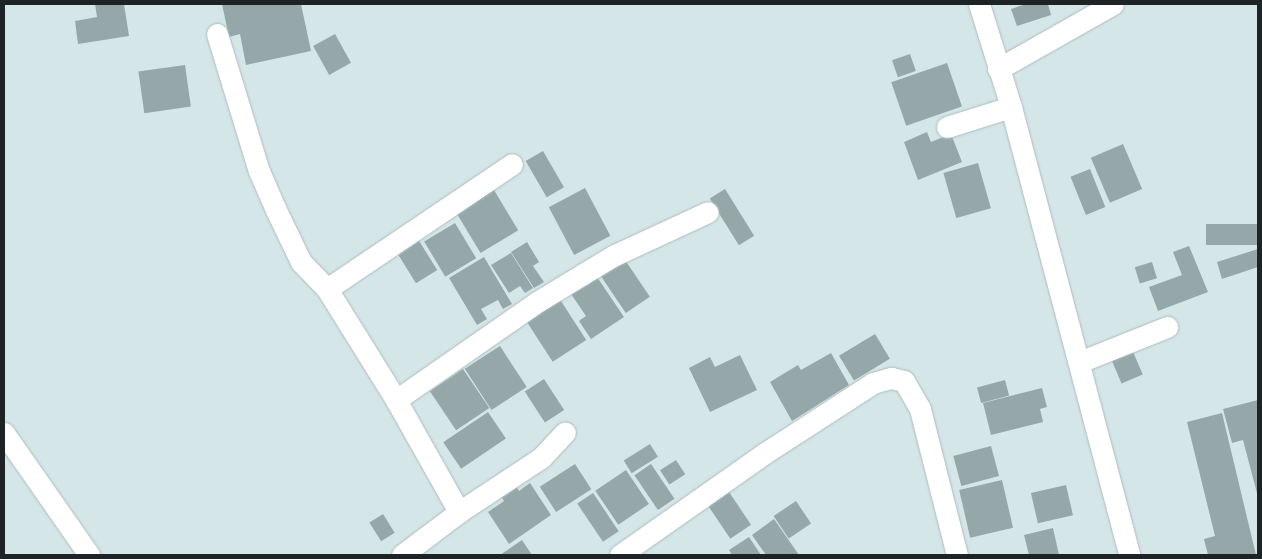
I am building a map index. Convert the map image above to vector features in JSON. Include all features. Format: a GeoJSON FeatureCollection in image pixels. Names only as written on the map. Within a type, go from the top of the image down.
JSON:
{"type":"FeatureCollection","features":[{"type":"Feature","properties":{"kind":"street"},"geometry":{"type":"LineString","coordinates":[[979,4],[1011,107],[1129,555]]}},
{"type":"Feature","properties":{"kind":"street"},"geometry":{"type":"LineString","coordinates":[[998,69],[1113,4]]}},
{"type":"Feature","properties":{"kind":"street"},"geometry":{"type":"LineString","coordinates":[[217,34],[259,170],[301,262],[327,289],[396,400],[459,512]]}},
{"type":"Feature","properties":{"kind":"street"},"geometry":{"type":"LineString","coordinates":[[947,127],[1011,107]]}},
{"type":"Feature","properties":{"kind":"street"},"geometry":{"type":"LineString","coordinates":[[327,289],[512,164]]}},
{"type":"Feature","properties":{"kind":"street"},"geometry":{"type":"LineString","coordinates":[[396,400],[582,274],[623,251],[708,212]]}},
{"type":"Feature","properties":{"kind":"street"},"geometry":{"type":"LineString","coordinates":[[1079,362],[1167,326]]}},
{"type":"Feature","properties":{"kind":"street"},"geometry":{"type":"LineString","coordinates":[[620,555],[765,453],[873,383],[891,378],[904,381],[920,409],[958,555]]}},
{"type":"Feature","properties":{"kind":"street"},"geometry":{"type":"LineString","coordinates":[[402,555],[459,512],[541,458],[564,432]]}},
{"type":"Feature","properties":{"kind":"street"},"geometry":{"type":"LineString","coordinates":[[4,433],[90,555]]}},
{"type":"Feature","properties":{"kind":"building"},"geometry":{"type":"Polygon","coordinates":[[[95,4],[124,4],[129,36],[78,44],[75,21],[97,17],[95,4]]]}},
{"type":"Feature","properties":{"kind":"building"},"geometry":{"type":"Polygon","coordinates":[[[222,4],[301,4],[311,51],[246,65],[240,34],[229,37],[222,4]]]}},
{"type":"Feature","properties":{"kind":"building"},"geometry":{"type":"Polygon","coordinates":[[[1026,4],[1048,4],[1051,15],[1017,26],[1011,9],[1026,4]]]}},
{"type":"Feature","properties":{"kind":"building"},"geometry":{"type":"Polygon","coordinates":[[[335,34],[351,63],[329,75],[313,46],[335,34]]]}},
{"type":"Feature","properties":{"kind":"building"},"geometry":{"type":"Polygon","coordinates":[[[910,54],[916,71],[898,77],[892,60],[910,54]]]}},
{"type":"Feature","properties":{"kind":"building"},"geometry":{"type":"Polygon","coordinates":[[[947,63],[962,106],[906,126],[891,82],[947,63]]]}},
{"type":"Feature","properties":{"kind":"building"},"geometry":{"type":"Polygon","coordinates":[[[185,65],[191,107],[144,113],[138,72],[185,65]]]}},
{"type":"Feature","properties":{"kind":"building"},"geometry":{"type":"Polygon","coordinates":[[[927,132],[931,142],[951,134],[962,162],[918,180],[904,142],[927,132]]]}},
{"type":"Feature","properties":{"kind":"building"},"geometry":{"type":"Polygon","coordinates":[[[1123,144],[1142,189],[1110,203],[1091,158],[1123,144]]]}},
{"type":"Feature","properties":{"kind":"building"},"geometry":{"type":"Polygon","coordinates":[[[543,151],[564,187],[547,197],[526,161],[543,151]]]}},
{"type":"Feature","properties":{"kind":"building"},"geometry":{"type":"Polygon","coordinates":[[[978,163],[991,208],[956,218],[943,173],[978,163]]]}},
{"type":"Feature","properties":{"kind":"building"},"geometry":{"type":"Polygon","coordinates":[[[1090,169],[1105,207],[1086,215],[1071,177],[1090,169]]]}},
{"type":"Feature","properties":{"kind":"building"},"geometry":{"type":"Polygon","coordinates":[[[585,188],[610,236],[574,255],[549,207],[585,188]]]}},
{"type":"Feature","properties":{"kind":"building"},"geometry":{"type":"Polygon","coordinates":[[[725,189],[754,236],[739,245],[710,199],[725,189]]]}},
{"type":"Feature","properties":{"kind":"building"},"geometry":{"type":"Polygon","coordinates":[[[494,190],[518,230],[480,253],[456,213],[494,190]]]}},
{"type":"Feature","properties":{"kind":"building"},"geometry":{"type":"Polygon","coordinates":[[[455,223],[476,258],[445,277],[424,242],[455,223]]]}},
{"type":"Feature","properties":{"kind":"building"},"geometry":{"type":"Polygon","coordinates":[[[1206,224],[1258,224],[1258,245],[1206,245],[1206,224]]]}},
{"type":"Feature","properties":{"kind":"building"},"geometry":{"type":"Polygon","coordinates":[[[416,236],[437,270],[416,283],[395,249],[416,236]]]}},
{"type":"Feature","properties":{"kind":"building"},"geometry":{"type":"Polygon","coordinates":[[[527,242],[539,262],[533,266],[544,282],[534,288],[511,252],[527,242]]]}},
{"type":"Feature","properties":{"kind":"building"},"geometry":{"type":"Polygon","coordinates":[[[1189,246],[1208,292],[1158,311],[1149,287],[1182,275],[1173,252],[1189,246]]]}},
{"type":"Feature","properties":{"kind":"building"},"geometry":{"type":"Polygon","coordinates":[[[1258,249],[1258,267],[1222,279],[1217,262],[1258,249]]]}},
{"type":"Feature","properties":{"kind":"building"},"geometry":{"type":"Polygon","coordinates":[[[511,253],[533,288],[525,293],[520,286],[509,293],[491,265],[511,253]]]}},
{"type":"Feature","properties":{"kind":"building"},"geometry":{"type":"Polygon","coordinates":[[[484,257],[512,304],[503,309],[498,300],[481,309],[487,319],[477,325],[449,278],[484,257]]]}},
{"type":"Feature","properties":{"kind":"building"},"geometry":{"type":"Polygon","coordinates":[[[623,257],[650,297],[626,313],[599,273],[623,257]]]}},
{"type":"Feature","properties":{"kind":"building"},"geometry":{"type":"Polygon","coordinates":[[[1152,262],[1157,278],[1140,284],[1135,267],[1152,262]]]}},
{"type":"Feature","properties":{"kind":"building"},"geometry":{"type":"Polygon","coordinates":[[[595,274],[624,317],[591,339],[579,321],[586,316],[569,291],[595,274]]]}},
{"type":"Feature","properties":{"kind":"building"},"geometry":{"type":"Polygon","coordinates":[[[559,298],[586,340],[553,362],[525,320],[559,298]]]}},
{"type":"Feature","properties":{"kind":"building"},"geometry":{"type":"Polygon","coordinates":[[[875,334],[890,359],[854,380],[839,356],[875,334]]]}},
{"type":"Feature","properties":{"kind":"building"},"geometry":{"type":"Polygon","coordinates":[[[500,346],[527,387],[491,410],[465,369],[500,346]]]}},
{"type":"Feature","properties":{"kind":"building"},"geometry":{"type":"Polygon","coordinates":[[[1131,347],[1143,375],[1122,384],[1110,356],[1131,347]]]}},
{"type":"Feature","properties":{"kind":"building"},"geometry":{"type":"Polygon","coordinates":[[[831,353],[849,385],[792,421],[770,382],[798,365],[801,370],[831,353]]]}},
{"type":"Feature","properties":{"kind":"building"},"geometry":{"type":"Polygon","coordinates":[[[740,355],[757,390],[710,412],[689,368],[710,357],[715,367],[740,355]]]}},
{"type":"Feature","properties":{"kind":"building"},"geometry":{"type":"Polygon","coordinates":[[[463,369],[489,408],[456,430],[430,391],[463,369]]]}},
{"type":"Feature","properties":{"kind":"building"},"geometry":{"type":"Polygon","coordinates":[[[544,379],[564,410],[545,423],[525,392],[544,379]]]}},
{"type":"Feature","properties":{"kind":"building"},"geometry":{"type":"Polygon","coordinates":[[[1005,380],[1009,395],[981,403],[977,388],[1005,380]]]}},
{"type":"Feature","properties":{"kind":"building"},"geometry":{"type":"Polygon","coordinates":[[[1042,388],[1047,407],[1040,409],[1043,422],[991,435],[983,403],[1042,388]]]}},
{"type":"Feature","properties":{"kind":"building"},"geometry":{"type":"Polygon","coordinates":[[[1258,400],[1258,497],[1243,440],[1232,443],[1223,409],[1258,400]]]}},
{"type":"Feature","properties":{"kind":"building"},"geometry":{"type":"Polygon","coordinates":[[[488,412],[506,439],[461,469],[443,442],[488,412]]]}},
{"type":"Feature","properties":{"kind":"building"},"geometry":{"type":"Polygon","coordinates":[[[1222,413],[1256,555],[1208,555],[1204,539],[1215,536],[1187,422],[1222,413]]]}},
{"type":"Feature","properties":{"kind":"building"},"geometry":{"type":"Polygon","coordinates":[[[650,444],[658,457],[632,473],[624,460],[650,444]]]}},
{"type":"Feature","properties":{"kind":"building"},"geometry":{"type":"Polygon","coordinates":[[[991,446],[999,476],[961,486],[953,456],[991,446]]]}},
{"type":"Feature","properties":{"kind":"building"},"geometry":{"type":"Polygon","coordinates":[[[676,460],[685,474],[669,485],[660,470],[676,460]]]}},
{"type":"Feature","properties":{"kind":"building"},"geometry":{"type":"Polygon","coordinates":[[[575,464],[591,489],[556,512],[540,487],[575,464]]]}},
{"type":"Feature","properties":{"kind":"building"},"geometry":{"type":"Polygon","coordinates":[[[651,464],[674,499],[658,510],[634,475],[651,464]]]}},
{"type":"Feature","properties":{"kind":"building"},"geometry":{"type":"Polygon","coordinates":[[[626,470],[649,504],[618,525],[595,491],[626,470]]]}},
{"type":"Feature","properties":{"kind":"building"},"geometry":{"type":"Polygon","coordinates":[[[1002,480],[1013,528],[970,538],[959,490],[1002,480]]]}},
{"type":"Feature","properties":{"kind":"building"},"geometry":{"type":"Polygon","coordinates":[[[530,483],[551,515],[509,544],[488,512],[504,501],[501,496],[516,486],[519,491],[530,483]]]}},
{"type":"Feature","properties":{"kind":"building"},"geometry":{"type":"Polygon","coordinates":[[[1066,485],[1073,515],[1038,523],[1031,493],[1066,485]]]}},
{"type":"Feature","properties":{"kind":"building"},"geometry":{"type":"Polygon","coordinates":[[[727,489],[751,525],[730,539],[706,503],[727,489]]]}},
{"type":"Feature","properties":{"kind":"building"},"geometry":{"type":"Polygon","coordinates":[[[593,493],[619,531],[603,542],[577,504],[593,493]]]}},
{"type":"Feature","properties":{"kind":"building"},"geometry":{"type":"Polygon","coordinates":[[[796,501],[811,523],[789,538],[774,516],[796,501]]]}},
{"type":"Feature","properties":{"kind":"building"},"geometry":{"type":"Polygon","coordinates":[[[383,514],[395,533],[381,541],[369,522],[383,514]]]}},
{"type":"Feature","properties":{"kind":"building"},"geometry":{"type":"Polygon","coordinates":[[[774,519],[799,555],[766,555],[752,535],[774,519]]]}},
{"type":"Feature","properties":{"kind":"building"},"geometry":{"type":"Polygon","coordinates":[[[1053,528],[1059,555],[1029,555],[1024,535],[1053,528]]]}},
{"type":"Feature","properties":{"kind":"building"},"geometry":{"type":"Polygon","coordinates":[[[749,537],[761,555],[732,555],[729,550],[749,537]]]}},
{"type":"Feature","properties":{"kind":"building"},"geometry":{"type":"Polygon","coordinates":[[[522,540],[532,555],[500,555],[522,540]]]}}]}
